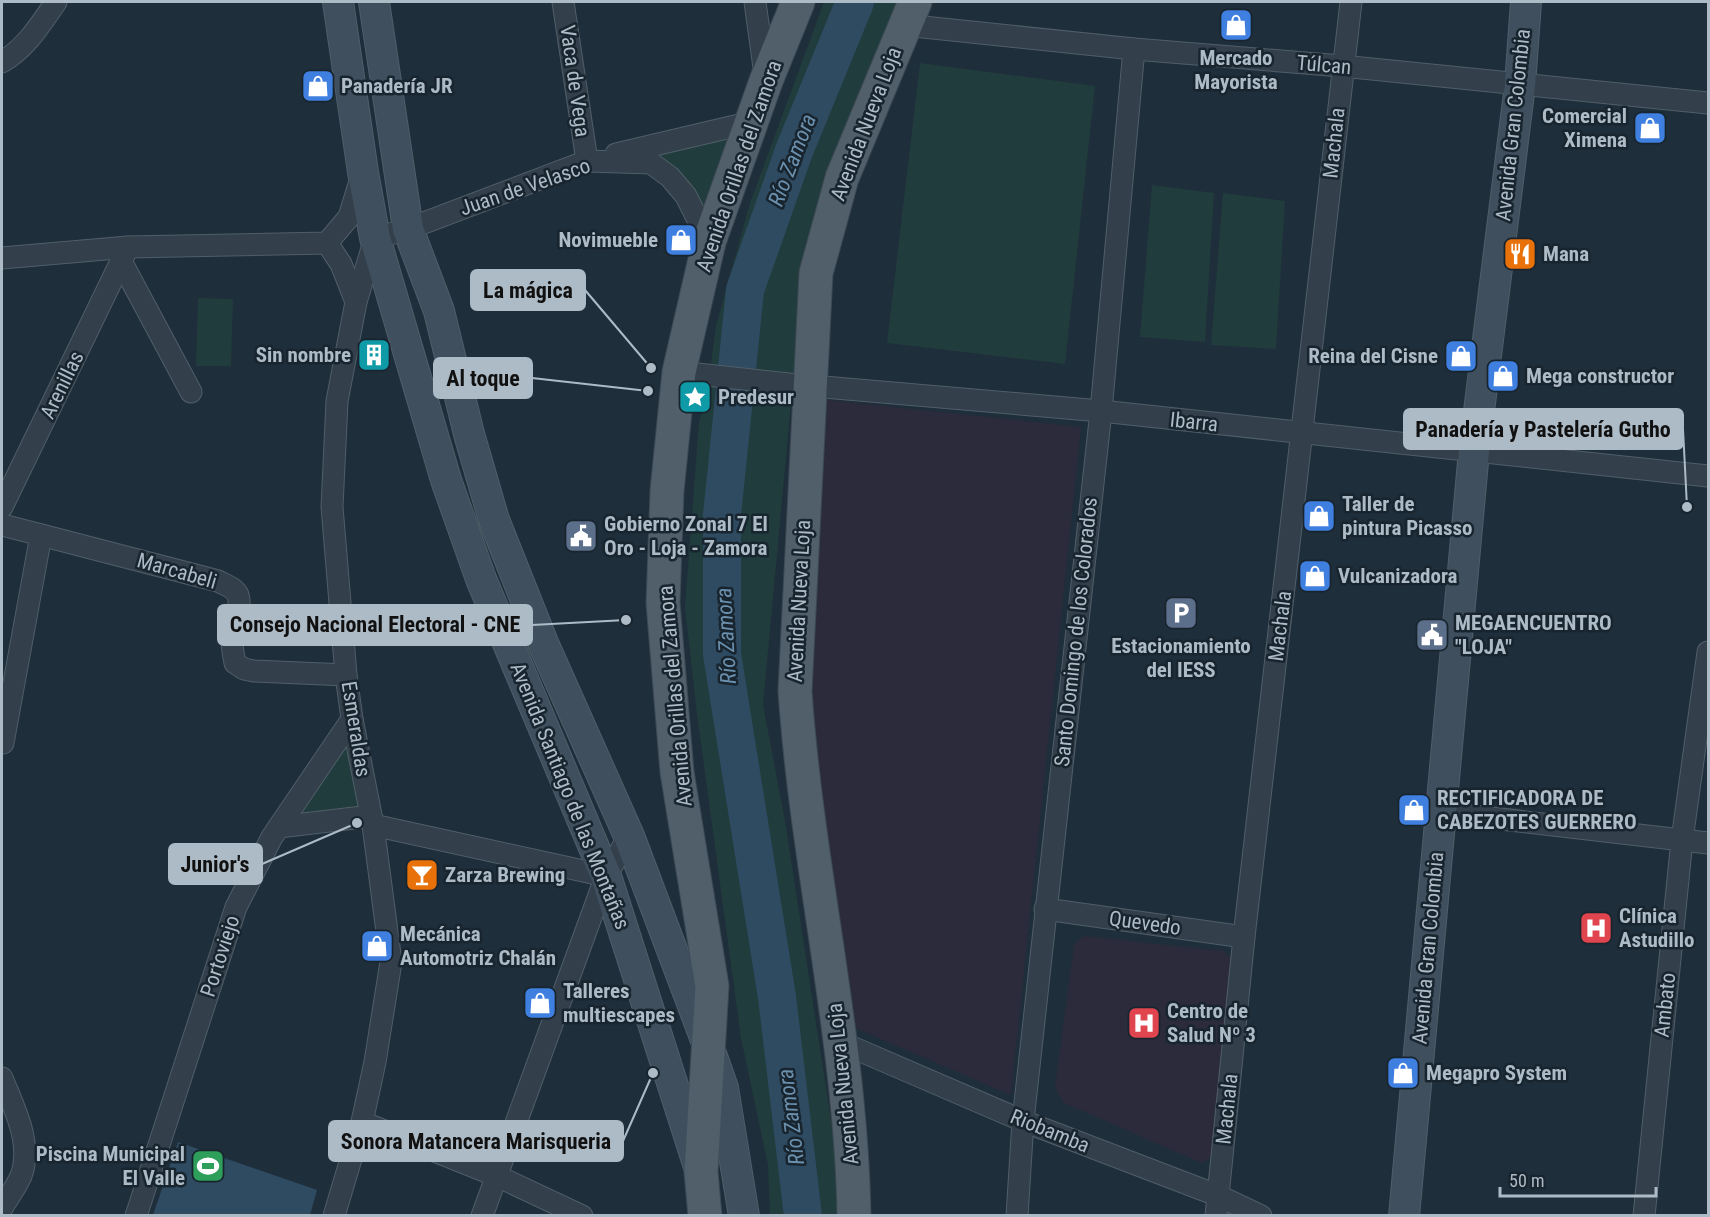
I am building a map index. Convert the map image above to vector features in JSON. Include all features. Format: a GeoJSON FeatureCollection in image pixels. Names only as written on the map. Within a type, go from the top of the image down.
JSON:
{"type":"FeatureCollection","features":[{"type":"Feature","properties":{"kind":"main road","name":"Avenida Santiago de las Montañas"},"geometry":{"type":"LineString","coordinates":[[338,2],[375,238],[446,480],[481,579],[606,876],[701,1172]]}},
{"type":"Feature","properties":{"kind":"main road","name":"Avenida Santiago de las Montañas"},"geometry":{"type":"LineString","coordinates":[[374,2],[408,229],[439,311],[469,434],[494,520],[543,643],[629,836],[709,1048]]}},
{"type":"Feature","properties":{"kind":"main road","name":"Avenida Orillas del Zamora"},"geometry":{"type":"LineString","coordinates":[[705,1215],[701,1172],[712,986],[677,772],[663,603],[667,491],[689,373],[709,242],[766,81],[798,2]]}},
{"type":"Feature","properties":{"kind":"main road","name":"Avenida Gran Colombia"},"geometry":{"type":"LineString","coordinates":[[1404,1215],[1474,451],[1520,85],[1526,2]]}},
{"type":"Feature","properties":{"kind":"main road","name":"Avenida Nueva Loja"},"geometry":{"type":"LineString","coordinates":[[854,1215],[853,1159],[840,1042],[816,880],[795,691],[800,385],[820,253],[842,178],[910,13]]}},
{"type":"Feature","properties":{"kind":"main road","name":"Avenida Orillas del Zamora"},"geometry":{"type":"LineString","coordinates":[[709,1048],[723,1088],[744,1215]]}},
{"type":"Feature","properties":{"kind":"street"},"geometry":{"type":"LineString","coordinates":[[2,62],[32,38],[56,2]]}},
{"type":"Feature","properties":{"kind":"street","name":"Vaca de Vega"},"geometry":{"type":"LineString","coordinates":[[563,2],[587,161]]}},
{"type":"Feature","properties":{"kind":"street"},"geometry":{"type":"LineString","coordinates":[[755,2],[766,81]]}},
{"type":"Feature","properties":{"kind":"street","name":"Machala"},"geometry":{"type":"LineString","coordinates":[[1217,1206],[1244,937],[1351,2]]}},
{"type":"Feature","properties":{"kind":"street","name":"Túlcan"},"geometry":{"type":"LineString","coordinates":[[910,13],[1134,49],[1342,66],[1708,103]]}},
{"type":"Feature","properties":{"kind":"street","name":"Santo Domingo de los Colorados"},"geometry":{"type":"LineString","coordinates":[[1017,1215],[1023,1121],[1101,411],[1134,49]]}},
{"type":"Feature","properties":{"kind":"street"},"geometry":{"type":"LineString","coordinates":[[587,161],[752,122]]}},
{"type":"Feature","properties":{"kind":"street","name":"Juan de Velasco"},"geometry":{"type":"LineString","coordinates":[[375,238],[408,229],[587,161],[651,163],[670,177],[686,196],[709,242]]}},
{"type":"Feature","properties":{"kind":"street"},"geometry":{"type":"LineString","coordinates":[[2,258],[125,255],[327,243],[349,217],[363,172]]}},
{"type":"Feature","properties":{"kind":"street","name":"Esmeraldas"},"geometry":{"type":"LineString","coordinates":[[333,1215],[363,1122],[391,962],[372,820],[352,719],[346,675],[332,507],[337,401],[356,302],[375,238]]}},
{"type":"Feature","properties":{"kind":"street"},"geometry":{"type":"LineString","coordinates":[[327,243],[341,264],[356,302]]}},
{"type":"Feature","properties":{"kind":"street"},"geometry":{"type":"LineString","coordinates":[[125,255],[191,392]]}},
{"type":"Feature","properties":{"kind":"street","name":"Arenillas"},"geometry":{"type":"LineString","coordinates":[[2,507],[125,255]]}},
{"type":"Feature","properties":{"kind":"street","name":"Ibarra"},"geometry":{"type":"LineString","coordinates":[[689,373],[1101,411],[1708,476]]}},
{"type":"Feature","properties":{"kind":"street"},"geometry":{"type":"LineString","coordinates":[[2,525],[41,535],[3,743]]}},
{"type":"Feature","properties":{"kind":"street","name":"Marcabeli"},"geometry":{"type":"LineString","coordinates":[[41,535],[218,581],[231,587],[238,595],[232,635],[233,653],[235,663],[244,669],[346,675]]}},
{"type":"Feature","properties":{"kind":"street","name":"Ambato"},"geometry":{"type":"LineString","coordinates":[[1644,1215],[1682,840],[1708,652]]}},
{"type":"Feature","properties":{"kind":"street","name":"Portoviejo"},"geometry":{"type":"LineString","coordinates":[[136,1215],[236,907],[279,827],[352,719]]}},
{"type":"Feature","properties":{"kind":"street"},"geometry":{"type":"LineString","coordinates":[[1440,812],[1708,843]]}},
{"type":"Feature","properties":{"kind":"street"},"geometry":{"type":"LineString","coordinates":[[279,827],[372,820],[606,876]]}},
{"type":"Feature","properties":{"kind":"street"},"geometry":{"type":"LineString","coordinates":[[482,1215],[606,876],[629,836]]}},
{"type":"Feature","properties":{"kind":"street","name":"Quevedo"},"geometry":{"type":"LineString","coordinates":[[1045,909],[1244,937]]}},
{"type":"Feature","properties":{"kind":"street","name":"Riobamba"},"geometry":{"type":"LineString","coordinates":[[840,1042],[1217,1206],[1261,1215]]}},
{"type":"Feature","properties":{"kind":"street"},"geometry":{"type":"LineString","coordinates":[[2,1078],[21,1126],[25,1156],[20,1177],[2,1208]]}},
{"type":"Feature","properties":{"kind":"street"},"geometry":{"type":"LineString","coordinates":[[363,1122],[497,1176],[582,1215]]}},
{"type":"Feature","properties":{"kind":"shaded area"},"geometry":{"type":"Polygon","coordinates":[[[818,399],[1081,427],[1011,1095],[844,1023],[804,719],[818,399]]]}},
{"type":"Feature","properties":{"kind":"shaded area","name":"Centro de Salud Nº 3"},"geometry":{"type":"Polygon","coordinates":[[[1083,936],[1224,951],[1232,959],[1211,1157],[1202,1163],[1064,1103],[1055,1087],[1074,945],[1083,936]]]}},
{"type":"Feature","properties":{"kind":"shaded area","name":"Piscina Municipal El Valle"},"geometry":{"type":"Polygon","coordinates":[[[178,1142],[317,1190],[310,1215],[153,1215],[178,1142]]]}},
{"type":"Feature","properties":{"kind":"green space"},"geometry":{"type":"Polygon","coordinates":[[[824,2],[910,2],[816,233],[794,371],[763,705],[785,821],[840,1179],[841,1215],[770,1215],[768,1165],[741,1038],[697,714],[685,607],[699,422],[706,401],[716,326],[750,203],[824,2]]]}},
{"type":"Feature","properties":{"kind":"green space"},"geometry":{"type":"Polygon","coordinates":[[[920,63],[1095,86],[1065,364],[887,343],[920,63]]]}},
{"type":"Feature","properties":{"kind":"green space"},"geometry":{"type":"Polygon","coordinates":[[[752,122],[709,242],[697,216],[629,151],[752,122]]]}},
{"type":"Feature","properties":{"kind":"green space"},"geometry":{"type":"Polygon","coordinates":[[[1152,185],[1214,193],[1205,342],[1140,337],[1152,185]]]}},
{"type":"Feature","properties":{"kind":"green space"},"geometry":{"type":"Polygon","coordinates":[[[1223,193],[1285,201],[1276,349],[1211,345],[1223,193]]]}},
{"type":"Feature","properties":{"kind":"green space"},"geometry":{"type":"Polygon","coordinates":[[[198,298],[233,299],[231,366],[196,366],[198,298]]]}},
{"type":"Feature","properties":{"kind":"green space"},"geometry":{"type":"Polygon","coordinates":[[[352,719],[371,816],[279,827],[352,719]]]}},
{"type":"Feature","properties":{"kind":"waterway","name":"Río Zamora"},"geometry":{"type":"LineString","coordinates":[[803,1216],[777,997],[722,654],[722,515],[745,290],[794,151],[855,2]]}},
{"type":"Feature","properties":{"kind":"place","name":"Mercado Mayorista"},"geometry":{"type":"Point","coordinates":[1236,25]}},
{"type":"Feature","properties":{"kind":"place","name":"Panadería JR"},"geometry":{"type":"Point","coordinates":[318,86]}},
{"type":"Feature","properties":{"kind":"place","name":"Comercial Ximena"},"geometry":{"type":"Point","coordinates":[1650,128]}},
{"type":"Feature","properties":{"kind":"place","name":"Novimueble"},"geometry":{"type":"Point","coordinates":[681,240]}},
{"type":"Feature","properties":{"kind":"place","name":"Mana"},"geometry":{"type":"Point","coordinates":[1520,254]}},
{"type":"Feature","properties":{"kind":"place","name":"Sin nombre"},"geometry":{"type":"Point","coordinates":[374,355]}},
{"type":"Feature","properties":{"kind":"place","name":"Reina del Cisne"},"geometry":{"type":"Point","coordinates":[1461,356]}},
{"type":"Feature","properties":{"kind":"place","name":"La mágica"},"geometry":{"type":"Point","coordinates":[651,368]}},
{"type":"Feature","properties":{"kind":"place","name":"Mega constructor"},"geometry":{"type":"Point","coordinates":[1503,376]}},
{"type":"Feature","properties":{"kind":"place","name":"Al toque"},"geometry":{"type":"Point","coordinates":[648,391]}},
{"type":"Feature","properties":{"kind":"place","name":"Predesur"},"geometry":{"type":"Point","coordinates":[695,397]}},
{"type":"Feature","properties":{"kind":"place","name":"Panadería y Pastelería Gutho"},"geometry":{"type":"Point","coordinates":[1687,507]}},
{"type":"Feature","properties":{"kind":"place","name":"Taller de pintura Picasso"},"geometry":{"type":"Point","coordinates":[1319,516]}},
{"type":"Feature","properties":{"kind":"place","name":"Gobierno Zonal 7 El Oro - Loja - Zamora"},"geometry":{"type":"Point","coordinates":[581,536]}},
{"type":"Feature","properties":{"kind":"place","name":"Vulcanizadora"},"geometry":{"type":"Point","coordinates":[1315,576]}},
{"type":"Feature","properties":{"kind":"place","name":"Estacionamiento del IESS"},"geometry":{"type":"Point","coordinates":[1181,613]}},
{"type":"Feature","properties":{"kind":"place","name":"Consejo Nacional Electoral - CNE"},"geometry":{"type":"Point","coordinates":[626,620]}},
{"type":"Feature","properties":{"kind":"place","name":"MEGAENCUENTRO \"LOJA\""},"geometry":{"type":"Point","coordinates":[1432,635]}},
{"type":"Feature","properties":{"kind":"place","name":"RECTIFICADORA DE CABEZOTES GUERRERO"},"geometry":{"type":"Point","coordinates":[1414,810]}},
{"type":"Feature","properties":{"kind":"place","name":"Junior's"},"geometry":{"type":"Point","coordinates":[357,823]}},
{"type":"Feature","properties":{"kind":"place","name":"Zarza Brewing"},"geometry":{"type":"Point","coordinates":[422,875]}},
{"type":"Feature","properties":{"kind":"place","name":"Clínica Astudillo"},"geometry":{"type":"Point","coordinates":[1596,928]}},
{"type":"Feature","properties":{"kind":"place","name":"Mecánica Automotriz Chalán"},"geometry":{"type":"Point","coordinates":[377,946]}},
{"type":"Feature","properties":{"kind":"place","name":"Talleres multiescapes"},"geometry":{"type":"Point","coordinates":[540,1003]}},
{"type":"Feature","properties":{"kind":"place","name":"Centro de Salud Nº 3"},"geometry":{"type":"Point","coordinates":[1144,1023]}},
{"type":"Feature","properties":{"kind":"place","name":"Sonora Matancera Marisqueria"},"geometry":{"type":"Point","coordinates":[653,1073]}},
{"type":"Feature","properties":{"kind":"place","name":"Megapro System"},"geometry":{"type":"Point","coordinates":[1403,1073]}},
{"type":"Feature","properties":{"kind":"place","name":"Piscina Municipal El Valle"},"geometry":{"type":"Point","coordinates":[208,1166]}}]}
